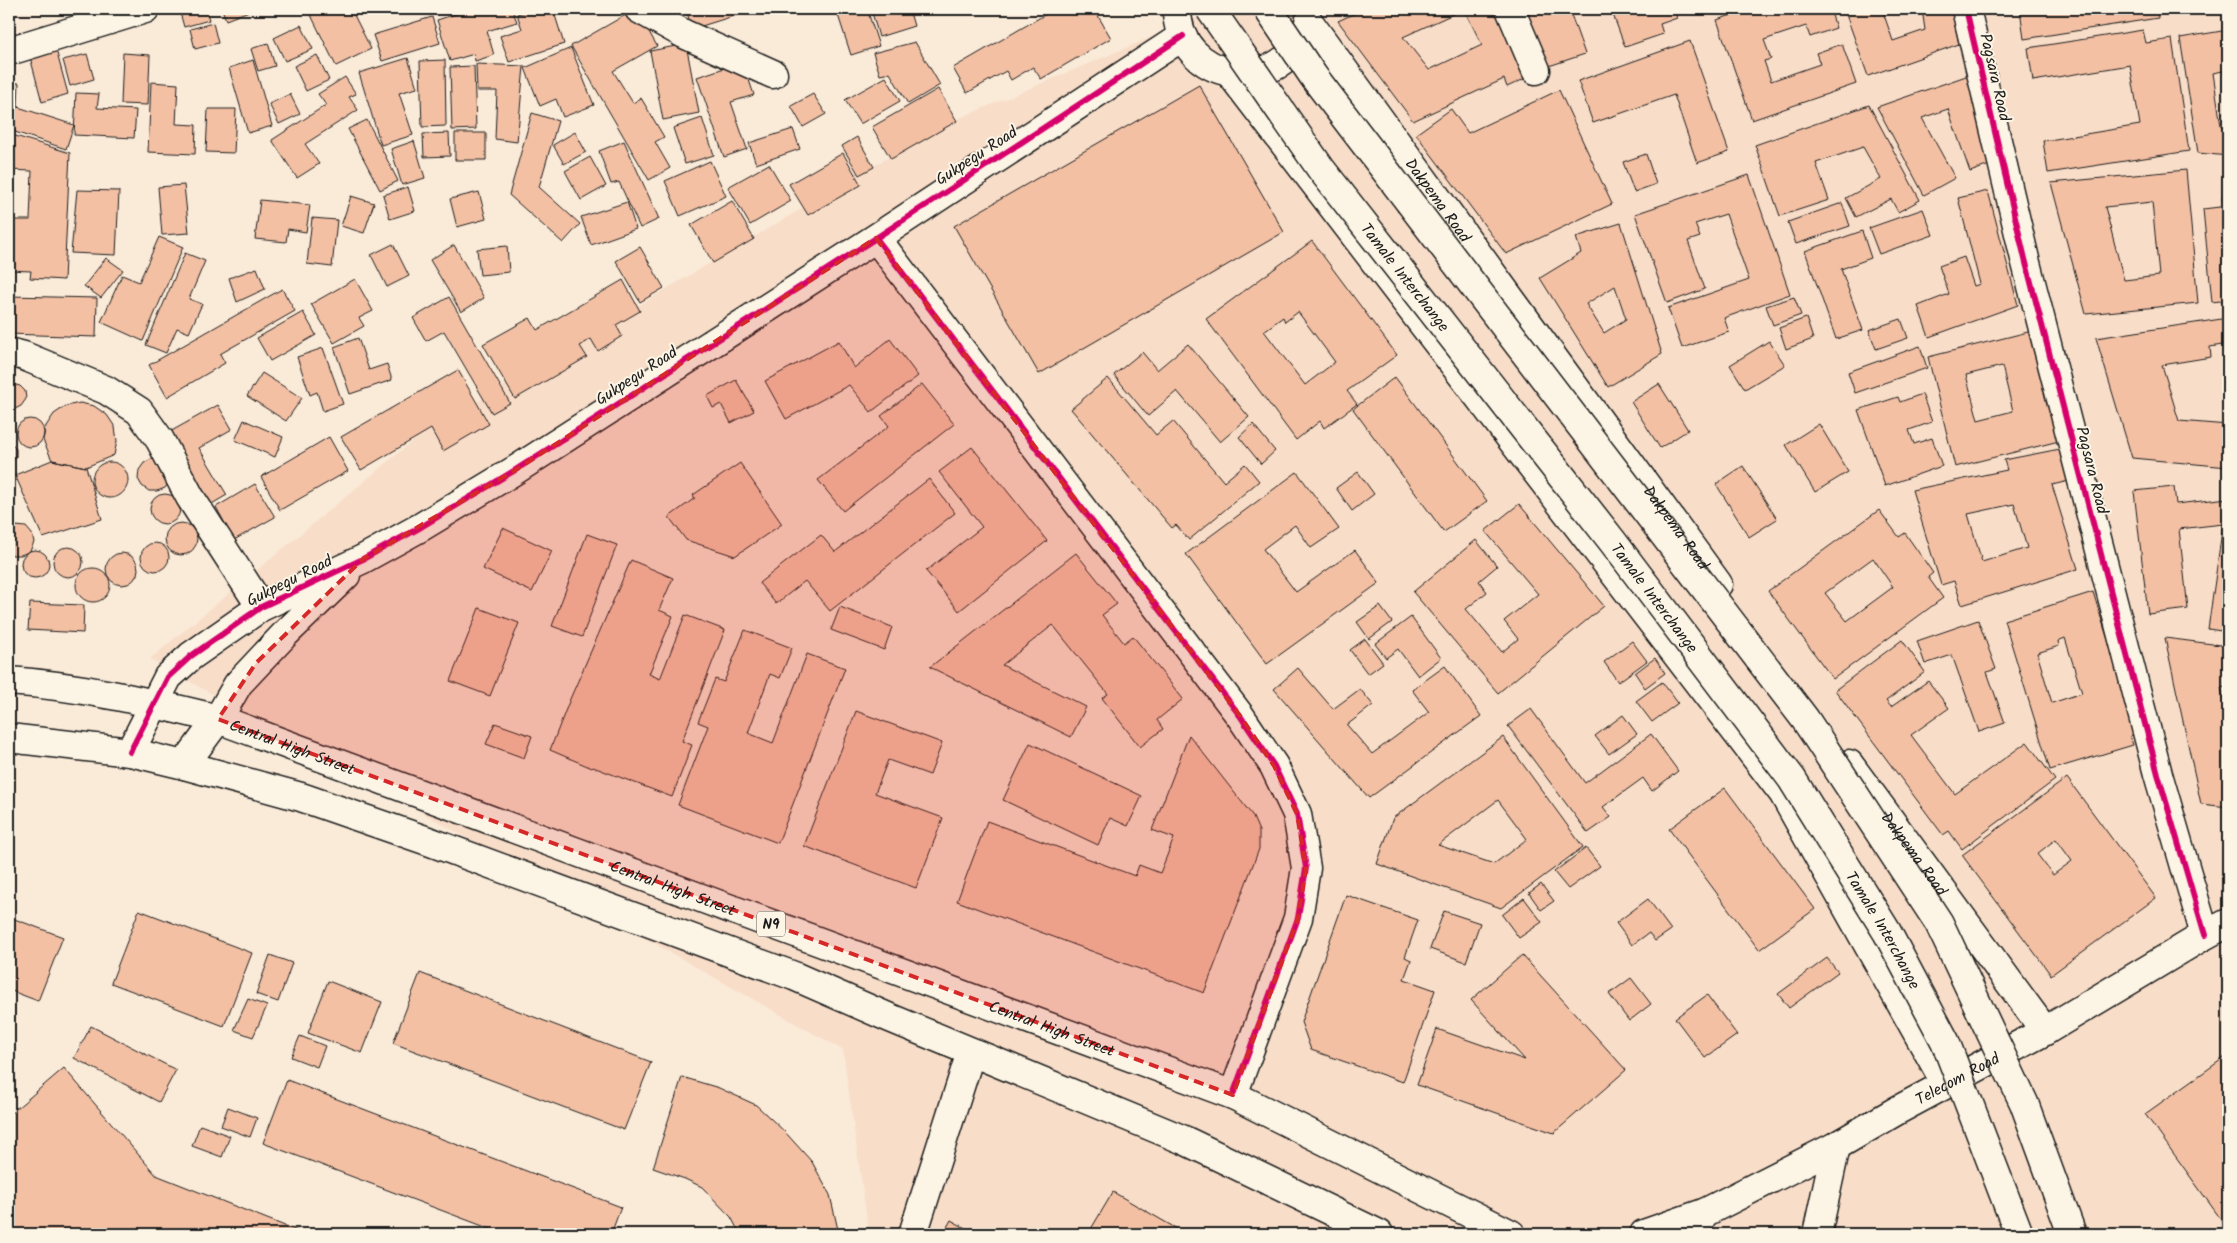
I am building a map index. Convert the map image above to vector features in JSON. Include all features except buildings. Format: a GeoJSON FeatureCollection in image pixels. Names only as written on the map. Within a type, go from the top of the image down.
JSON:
{"type":"FeatureCollection","features":[{"type":"Feature","properties":{"kind":"main road"},"geometry":{"type":"LineString","coordinates":[[9,52],[145,9]]}},
{"type":"Feature","properties":{"kind":"main road"},"geometry":{"type":"LineString","coordinates":[[639,9],[684,34],[773,74]]}},
{"type":"Feature","properties":{"kind":"main road"},"geometry":{"type":"LineString","coordinates":[[1177,9],[1179,26],[1183,36],[1195,53],[1211,66],[1230,73],[1251,74],[1271,68],[1288,57],[1302,41],[1310,15]]}},
{"type":"Feature","properties":{"kind":"main road","name":"Tamale Interchange"},"geometry":{"type":"LineString","coordinates":[[1210,9],[1321,169],[1613,542],[1792,779],[1887,932],[1945,1041],[2019,1234]]}},
{"type":"Feature","properties":{"kind":"main road"},"geometry":{"type":"LineString","coordinates":[[1268,9],[1314,77],[1805,719],[1939,923],[2024,1103],[2072,1234]]}},
{"type":"Feature","properties":{"kind":"main road"},"geometry":{"type":"LineString","coordinates":[[1510,9],[1536,70]]}},
{"type":"Feature","properties":{"kind":"main road","name":"Pagsara Road"},"geometry":{"type":"LineString","coordinates":[[1966,9],[2024,258],[2158,774],[2216,929]]}},
{"type":"Feature","properties":{"kind":"main road","name":"Dakpema Road"},"geometry":{"type":"LineString","coordinates":[[1310,15],[2045,1031]]}},
{"type":"Feature","properties":{"kind":"main road","name":"Gukpegu Road"},"geometry":{"type":"LineString","coordinates":[[130,752],[168,676],[191,656],[261,607],[363,558],[421,527],[517,468],[876,238],[1183,36]]}},
{"type":"Feature","properties":{"kind":"main road"},"geometry":{"type":"LineString","coordinates":[[1230,73],[1783,793],[1946,1084]]}},
{"type":"Feature","properties":{"kind":"main road"},"geometry":{"type":"LineString","coordinates":[[876,238],[1241,717],[1274,766],[1297,814],[1306,868],[1298,918],[1233,1095]]}},
{"type":"Feature","properties":{"kind":"main road"},"geometry":{"type":"LineString","coordinates":[[9,352],[106,390],[139,411],[160,440],[190,497],[261,607]]}},
{"type":"Feature","properties":{"kind":"main road","name":"Gukpegu Road"},"geometry":{"type":"LineString","coordinates":[[184,765],[218,719],[238,684],[256,663],[363,558]]}},
{"type":"Feature","properties":{"kind":"main road","name":"Central High Street"},"geometry":{"type":"LineString","coordinates":[[9,681],[49,684],[154,703],[218,719],[1233,1095],[1511,1234]]}},
{"type":"Feature","properties":{"kind":"main road","name":"N9"},"geometry":{"type":"LineString","coordinates":[[9,738],[130,752],[184,765],[301,797],[428,841],[794,976],[1184,1140],[1379,1234]]}},
{"type":"Feature","properties":{"kind":"main road","name":"Telecom Road"},"geometry":{"type":"LineString","coordinates":[[1644,1234],[1698,1224],[1898,1110],[2045,1031],[2216,929]]}},
{"type":"Feature","properties":{"kind":"main road"},"geometry":{"type":"LineString","coordinates":[[913,1234],[971,1052]]}},
{"type":"Feature","properties":{"kind":"main road"},"geometry":{"type":"LineString","coordinates":[[1817,1234],[1836,1146]]}},
{"type":"Feature","properties":{"kind":"highlighted area"},"geometry":{"type":"Polygon","coordinates":[[[876,238],[1241,717],[1274,766],[1297,814],[1306,868],[1298,918],[1233,1095],[218,719],[256,663],[363,559],[517,469],[876,238]]]}},
{"type":"Feature","properties":{"kind":"shaded area"},"geometry":{"type":"Polygon","coordinates":[[[1218,9],[2228,9],[2228,1234],[869,1234],[843,1050],[150,659],[419,436],[941,126],[1218,9]]]}},
{"type":"Feature","properties":{"kind":"cycle path"},"geometry":{"type":"LineString","coordinates":[[1966,9],[2025,259],[2119,624],[2158,774],[2205,935]]}},
{"type":"Feature","properties":{"kind":"cycle path"},"geometry":{"type":"LineString","coordinates":[[130,752],[168,677],[191,656],[261,607],[363,559],[421,527],[517,469],[876,238],[1183,36]]}},
{"type":"Feature","properties":{"kind":"cycle path"},"geometry":{"type":"LineString","coordinates":[[876,238],[1241,717],[1274,766],[1297,814],[1306,868],[1298,918],[1233,1095]]}}]}
